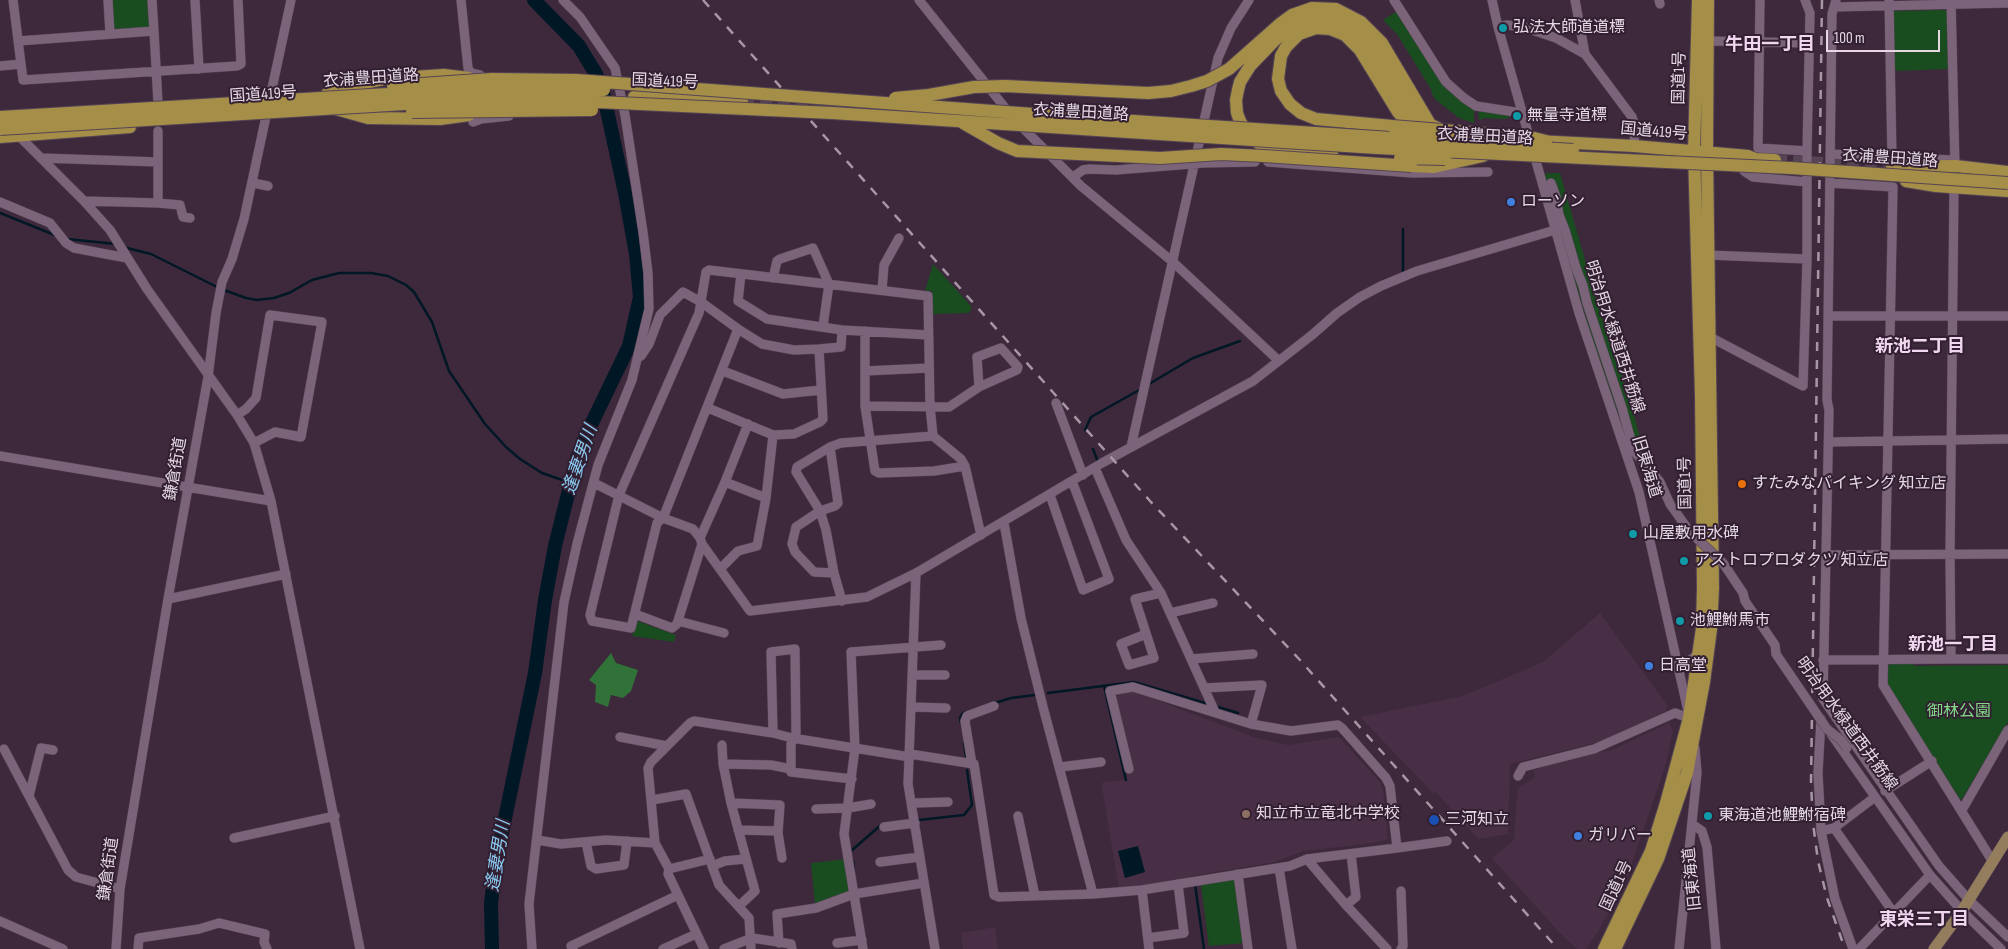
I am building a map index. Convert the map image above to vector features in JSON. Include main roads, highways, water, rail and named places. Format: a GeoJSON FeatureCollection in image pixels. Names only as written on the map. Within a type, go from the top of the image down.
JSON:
{"type":"FeatureCollection","features":[{"type":"Feature","properties":{"kind":"highway","name":"国道1号"},"geometry":{"type":"LineString","coordinates":[[1604,949],[1687,773],[1704,682],[1711,629],[1713,588],[1710,337],[1708,255],[1701,152],[1698,0]]}},
{"type":"Feature","properties":{"kind":"highway","name":"国道1号"},"geometry":{"type":"LineString","coordinates":[[1701,152],[1708,41],[1708,0]]}},
{"type":"Feature","properties":{"kind":"highway","name":"衣浦豊田道路"},"geometry":{"type":"LineString","coordinates":[[858,102],[929,95],[974,87],[1005,86],[1148,93],[1171,91],[1207,81],[1229,69],[1281,22],[1292,15],[1312,8],[1336,9],[1361,22],[1382,43],[1431,126]]}},
{"type":"Feature","properties":{"kind":"highway","name":"衣浦豊田道路"},"geometry":{"type":"LineString","coordinates":[[1530,141],[1474,138],[1452,134],[1418,119],[1411,111],[1376,54],[1360,36],[1350,28],[1326,18],[1304,20],[1270,44],[1250,66],[1240,82],[1236,100],[1240,121],[1250,136],[1261,145],[1270,149],[1406,159],[1544,162],[1585,154]]}},
{"type":"Feature","properties":{"kind":"highway","name":"衣浦豊田道路"},"geometry":{"type":"LineString","coordinates":[[1535,159],[1457,155],[1435,146],[1414,131],[1398,112],[1360,50],[1345,35],[1330,29],[1316,28],[1299,34],[1286,47],[1281,56],[1278,79],[1281,91],[1290,104],[1301,113],[1316,119],[1392,126],[1530,137],[1585,154]]}},
{"type":"Feature","properties":{"kind":"highway","name":"国道419号"},"geometry":{"type":"LineString","coordinates":[[0,137],[153,128],[338,92],[368,82],[444,75],[556,94],[740,101]]}},
{"type":"Feature","properties":{"kind":"highway","name":"衣浦豊田道路"},"geometry":{"type":"LineString","coordinates":[[338,92],[449,81],[520,79],[615,83],[740,101]]}},
{"type":"Feature","properties":{"kind":"highway","name":"衣浦豊田道路"},"geometry":{"type":"LineString","coordinates":[[0,115],[472,90],[556,89],[740,101],[961,122],[1377,148],[1585,154],[2008,177]]}},
{"type":"Feature","properties":{"kind":"highway","name":"国道419号"},"geometry":{"type":"LineString","coordinates":[[0,115],[152,103],[326,108],[342,110],[368,118],[440,119],[472,115],[504,105],[556,94]]}},
{"type":"Feature","properties":{"kind":"highway","name":"衣浦豊田道路"},"geometry":{"type":"LineString","coordinates":[[0,129],[464,101],[858,102],[2008,183]]}},
{"type":"Feature","properties":{"kind":"highway","name":"衣浦豊田道路"},"geometry":{"type":"LineString","coordinates":[[342,110],[395,112],[698,111],[740,101]]}},
{"type":"Feature","properties":{"kind":"highway"},"geometry":{"type":"LineString","coordinates":[[838,108],[1015,120]]}},
{"type":"Feature","properties":{"kind":"highway","name":"衣浦豊田道路"},"geometry":{"type":"LineString","coordinates":[[961,122],[998,143],[1017,151],[1160,158],[1220,154],[1434,168],[1478,156]]}},
{"type":"Feature","properties":{"kind":"highway","name":"国道419号"},"geometry":{"type":"LineString","coordinates":[[1530,141],[1634,146],[1748,156],[1775,166],[1744,171],[1535,159]]}},
{"type":"Feature","properties":{"kind":"highway"},"geometry":{"type":"LineString","coordinates":[[1892,162],[1955,163],[2008,172]]}},
{"type":"Feature","properties":{"kind":"highway"},"geometry":{"type":"LineString","coordinates":[[1954,188],[1955,163]]}},
{"type":"Feature","properties":{"kind":"highway","name":"国道1号"},"geometry":{"type":"LineString","coordinates":[[1615,949],[1658,859],[1690,718],[1702,628],[1702,168]]}},
{"type":"Feature","properties":{"kind":"highway"},"geometry":{"type":"LineString","coordinates":[[1892,183],[1917,182],[1954,188],[2008,191]]}},
{"type":"Feature","properties":{"kind":"main road"},"geometry":{"type":"LineString","coordinates":[[1934,949],[1966,906],[2008,838]]}},
{"type":"Feature","properties":{"kind":"water"},"geometry":{"type":"Polygon","coordinates":[[[1138,846],[1145,872],[1125,878],[1118,851],[1138,846]]]}},
{"type":"Feature","properties":{"kind":"waterway","name":"逢妻男川"},"geometry":{"type":"LineString","coordinates":[[492,949],[491,904],[495,867],[535,673],[555,546],[577,458],[629,346],[640,297],[636,254],[625,193],[603,92],[596,74],[579,46],[534,0]]}},
{"type":"Feature","properties":{"kind":"waterway"},"geometry":{"type":"LineString","coordinates":[[0,213],[57,236]]}},
{"type":"Feature","properties":{"kind":"waterway"},"geometry":{"type":"LineString","coordinates":[[1403,229],[1403,272]]}},
{"type":"Feature","properties":{"kind":"waterway"},"geometry":{"type":"LineString","coordinates":[[67,239],[116,244]]}},
{"type":"Feature","properties":{"kind":"waterway"},"geometry":{"type":"LineString","coordinates":[[123,247],[151,254],[219,288]]}},
{"type":"Feature","properties":{"kind":"waterway"},"geometry":{"type":"LineString","coordinates":[[224,290],[257,300],[274,298],[289,293],[312,280],[339,273],[371,273],[388,276],[406,285],[414,292],[432,322],[449,371],[485,424],[520,459],[542,473],[565,481],[570,485]]}},
{"type":"Feature","properties":{"kind":"waterway"},"geometry":{"type":"LineString","coordinates":[[1149,384],[1193,358],[1240,341]]}},
{"type":"Feature","properties":{"kind":"waterway"},"geometry":{"type":"LineString","coordinates":[[1085,430],[1091,417],[1141,389]]}},
{"type":"Feature","properties":{"kind":"waterway"},"geometry":{"type":"LineString","coordinates":[[1093,449],[1098,462]]}},
{"type":"Feature","properties":{"kind":"waterway"},"geometry":{"type":"LineString","coordinates":[[1048,693],[1134,682],[1205,703]]}},
{"type":"Feature","properties":{"kind":"waterway"},"geometry":{"type":"LineString","coordinates":[[1104,686],[1126,780]]}},
{"type":"Feature","properties":{"kind":"waterway"},"geometry":{"type":"LineString","coordinates":[[995,703],[1011,698],[1035,695]]}},
{"type":"Feature","properties":{"kind":"waterway"},"geometry":{"type":"LineString","coordinates":[[1218,707],[1238,713]]}},
{"type":"Feature","properties":{"kind":"waterway"},"geometry":{"type":"LineString","coordinates":[[961,723],[960,718],[966,712]]}},
{"type":"Feature","properties":{"kind":"waterway"},"geometry":{"type":"LineString","coordinates":[[964,743],[966,757]]}},
{"type":"Feature","properties":{"kind":"waterway"},"geometry":{"type":"LineString","coordinates":[[919,820],[964,815],[972,805],[967,770]]}},
{"type":"Feature","properties":{"kind":"waterway"},"geometry":{"type":"LineString","coordinates":[[851,851],[882,824]]}},
{"type":"Feature","properties":{"kind":"waterway"},"geometry":{"type":"LineString","coordinates":[[853,861],[854,870]]}},
{"type":"Feature","properties":{"kind":"waterway"},"geometry":{"type":"LineString","coordinates":[[1195,884],[1204,949]]}},
{"type":"Feature","properties":{"kind":"tunnel"},"geometry":{"type":"LineString","coordinates":[[742,101],[822,107]]}},
{"type":"Feature","properties":{"kind":"tunnel"},"geometry":{"type":"LineString","coordinates":[[1775,160],[1892,167]]}},
{"type":"Feature","properties":{"kind":"railway"},"geometry":{"type":"LineString","coordinates":[[703,0],[1150,501],[1299,659],[1558,949]]}},
{"type":"Feature","properties":{"kind":"railway"},"geometry":{"type":"LineString","coordinates":[[1822,0],[1811,783],[1813,823],[1818,861],[1827,898],[1845,949]]}},
{"type":"Feature","properties":{"kind":"place","name":"弘法大師道道標"},"geometry":{"type":"Point","coordinates":[1503,28]}},
{"type":"Feature","properties":{"kind":"place","name":"無量寺道標"},"geometry":{"type":"Point","coordinates":[1517,116]}},
{"type":"Feature","properties":{"kind":"place","name":"ローソン"},"geometry":{"type":"Point","coordinates":[1511,202]}},
{"type":"Feature","properties":{"kind":"place","name":"すたみなバイキング 知立店"},"geometry":{"type":"Point","coordinates":[1742,484]}},
{"type":"Feature","properties":{"kind":"place","name":"山屋敷用水碑"},"geometry":{"type":"Point","coordinates":[1633,534]}},
{"type":"Feature","properties":{"kind":"place","name":"アストロプロダクツ 知立店"},"geometry":{"type":"Point","coordinates":[1684,561]}},
{"type":"Feature","properties":{"kind":"place","name":"池鯉鮒馬市"},"geometry":{"type":"Point","coordinates":[1680,621]}},
{"type":"Feature","properties":{"kind":"place","name":"日高堂"},"geometry":{"type":"Point","coordinates":[1649,666]}},
{"type":"Feature","properties":{"kind":"place","name":"知立市立竜北中学校"},"geometry":{"type":"Point","coordinates":[1246,814]}},
{"type":"Feature","properties":{"kind":"place","name":"東海道池鯉鮒宿碑"},"geometry":{"type":"Point","coordinates":[1708,816]}},
{"type":"Feature","properties":{"kind":"place","name":"三河知立"},"geometry":{"type":"Point","coordinates":[1434,820]}},
{"type":"Feature","properties":{"kind":"place","name":"ガリバー"},"geometry":{"type":"Point","coordinates":[1578,836]}},
{"type":"Feature","properties":{"kind":"district","name":"牛田一丁目"},"geometry":{"type":"Point","coordinates":[1770,45]}},
{"type":"Feature","properties":{"kind":"district","name":"新池二丁目"},"geometry":{"type":"Point","coordinates":[1920,347]}},
{"type":"Feature","properties":{"kind":"district","name":"新池一丁目"},"geometry":{"type":"Point","coordinates":[1953,645]}},
{"type":"Feature","properties":{"kind":"district","name":"東栄三丁目"},"geometry":{"type":"Point","coordinates":[1924,920]}},
{"type":"Feature","properties":{"kind":"park label","name":"御林公園"},"geometry":{"type":"Point","coordinates":[1959,712]}}]}
